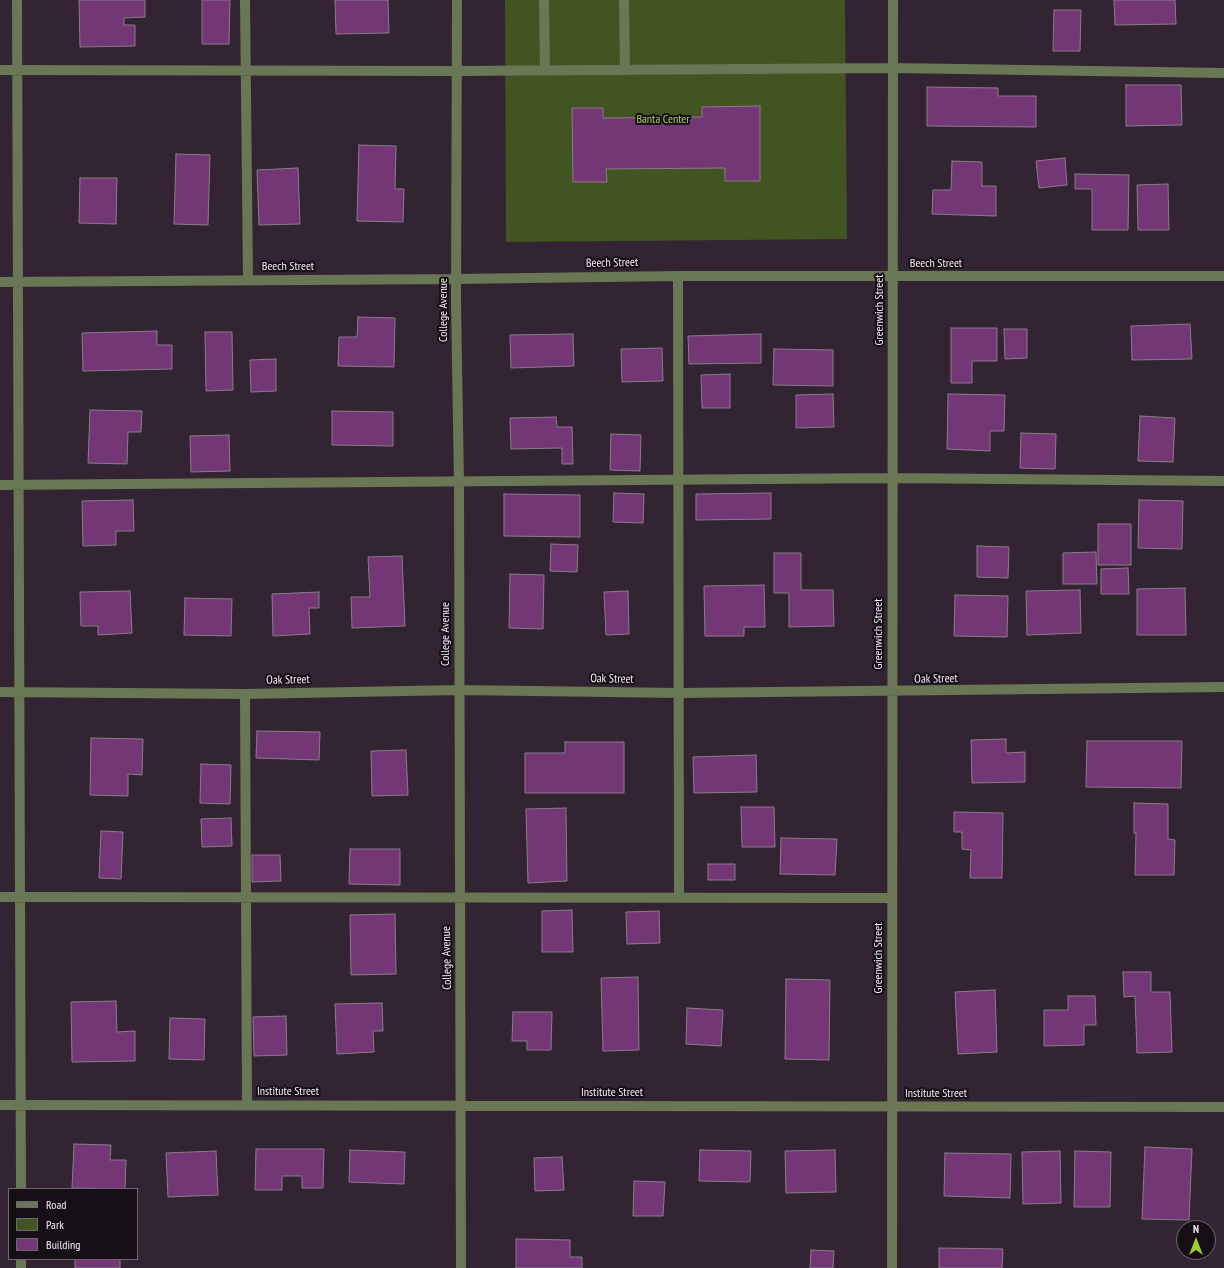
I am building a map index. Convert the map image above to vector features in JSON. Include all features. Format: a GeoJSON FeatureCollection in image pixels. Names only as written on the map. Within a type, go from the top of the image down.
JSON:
{"type":"FeatureCollection","features":[{"type":"Feature","properties":{"kind":"street"},"geometry":{"type":"LineString","coordinates":[[16,0],[21,1188]]}},
{"type":"Feature","properties":{"kind":"street"},"geometry":{"type":"LineString","coordinates":[[246,0],[248,280]]}},
{"type":"Feature","properties":{"kind":"street","name":"College Avenue"},"geometry":{"type":"LineString","coordinates":[[457,0],[456,279],[459,482],[459,898],[462,1106],[461,1268]]}},
{"type":"Feature","properties":{"kind":"street"},"geometry":{"type":"LineString","coordinates":[[544,0],[545,70]]}},
{"type":"Feature","properties":{"kind":"street"},"geometry":{"type":"LineString","coordinates":[[624,0],[625,70]]}},
{"type":"Feature","properties":{"kind":"street","name":"Greenwich Street"},"geometry":{"type":"LineString","coordinates":[[892,1268],[893,0]]}},
{"type":"Feature","properties":{"kind":"street"},"geometry":{"type":"LineString","coordinates":[[0,70],[457,71],[893,68],[1224,73]]}},
{"type":"Feature","properties":{"kind":"street"},"geometry":{"type":"LineString","coordinates":[[678,276],[679,898]]}},
{"type":"Feature","properties":{"kind":"street","name":"Beech Street"},"geometry":{"type":"LineString","coordinates":[[0,282],[678,276],[1224,276]]}},
{"type":"Feature","properties":{"kind":"street"},"geometry":{"type":"LineString","coordinates":[[0,485],[892,478],[1224,481]]}},
{"type":"Feature","properties":{"kind":"street","name":"Oak Street"},"geometry":{"type":"LineString","coordinates":[[0,692],[246,694],[459,690],[679,693],[892,692],[1224,687]]}},
{"type":"Feature","properties":{"kind":"street"},"geometry":{"type":"LineString","coordinates":[[246,694],[247,1105]]}},
{"type":"Feature","properties":{"kind":"street"},"geometry":{"type":"LineString","coordinates":[[0,897],[892,898]]}},
{"type":"Feature","properties":{"kind":"street","name":"Institute Street"},"geometry":{"type":"LineString","coordinates":[[0,1105],[1224,1107]]}},
{"type":"Feature","properties":{"kind":"green space","name":"Banta Center"},"geometry":{"type":"Polygon","coordinates":[[[505,0],[845,0],[847,239],[506,242],[505,0]]]}},
{"type":"Feature","properties":{"kind":"building"},"geometry":{"type":"Polygon","coordinates":[[[79,0],[145,0],[145,17],[124,18],[124,25],[135,25],[135,46],[80,47],[79,0]]]}},
{"type":"Feature","properties":{"kind":"building"},"geometry":{"type":"Polygon","coordinates":[[[202,0],[230,0],[229,44],[202,44],[202,0]]]}},
{"type":"Feature","properties":{"kind":"building"},"geometry":{"type":"Polygon","coordinates":[[[335,0],[388,0],[389,33],[336,34],[335,0]]]}},
{"type":"Feature","properties":{"kind":"building"},"geometry":{"type":"Polygon","coordinates":[[[1114,0],[1175,0],[1176,24],[1115,25],[1114,0]]]}},
{"type":"Feature","properties":{"kind":"building"},"geometry":{"type":"Polygon","coordinates":[[[1054,10],[1081,10],[1080,51],[1053,51],[1054,10]]]}},
{"type":"Feature","properties":{"kind":"building"},"geometry":{"type":"Polygon","coordinates":[[[1126,85],[1181,85],[1182,125],[1126,126],[1126,85]]]}},
{"type":"Feature","properties":{"kind":"building"},"geometry":{"type":"Polygon","coordinates":[[[927,87],[998,88],[998,96],[1036,96],[1036,127],[927,126],[927,87]]]}},
{"type":"Feature","properties":{"kind":"building"},"geometry":{"type":"Polygon","coordinates":[[[760,106],[760,181],[725,181],[725,168],[606,169],[607,182],[573,182],[572,108],[603,108],[603,118],[702,117],[702,107],[760,106]]]}},
{"type":"Feature","properties":{"kind":"building"},"geometry":{"type":"Polygon","coordinates":[[[359,145],[396,146],[395,189],[404,189],[403,222],[357,221],[359,145]]]}},
{"type":"Feature","properties":{"kind":"building"},"geometry":{"type":"Polygon","coordinates":[[[176,154],[210,155],[208,225],[174,224],[176,154]]]}},
{"type":"Feature","properties":{"kind":"building"},"geometry":{"type":"Polygon","coordinates":[[[1065,158],[1067,185],[1039,188],[1036,161],[1065,158]]]}},
{"type":"Feature","properties":{"kind":"building"},"geometry":{"type":"Polygon","coordinates":[[[952,161],[982,162],[982,186],[996,186],[996,216],[932,214],[933,190],[951,190],[952,161]]]}},
{"type":"Feature","properties":{"kind":"building"},"geometry":{"type":"Polygon","coordinates":[[[298,168],[300,224],[259,225],[257,170],[298,168]]]}},
{"type":"Feature","properties":{"kind":"building"},"geometry":{"type":"Polygon","coordinates":[[[1075,174],[1129,175],[1128,230],[1092,230],[1092,189],[1075,189],[1075,174]]]}},
{"type":"Feature","properties":{"kind":"building"},"geometry":{"type":"Polygon","coordinates":[[[80,178],[117,178],[116,224],[79,223],[80,178]]]}},
{"type":"Feature","properties":{"kind":"building"},"geometry":{"type":"Polygon","coordinates":[[[1168,184],[1169,230],[1138,230],[1137,185],[1168,184]]]}},
{"type":"Feature","properties":{"kind":"building"},"geometry":{"type":"Polygon","coordinates":[[[358,317],[395,318],[394,367],[338,366],[339,337],[357,337],[358,317]]]}},
{"type":"Feature","properties":{"kind":"building"},"geometry":{"type":"Polygon","coordinates":[[[1190,324],[1192,359],[1132,360],[1131,326],[1190,324]]]}},
{"type":"Feature","properties":{"kind":"building"},"geometry":{"type":"Polygon","coordinates":[[[951,328],[997,328],[997,361],[972,361],[972,383],[951,383],[951,328]]]}},
{"type":"Feature","properties":{"kind":"building"},"geometry":{"type":"Polygon","coordinates":[[[1004,329],[1027,329],[1027,358],[1005,359],[1004,329]]]}},
{"type":"Feature","properties":{"kind":"building"},"geometry":{"type":"Polygon","coordinates":[[[157,331],[157,345],[172,345],[172,369],[83,371],[82,333],[157,331]]]}},
{"type":"Feature","properties":{"kind":"building"},"geometry":{"type":"Polygon","coordinates":[[[205,332],[232,332],[233,390],[206,391],[205,332]]]}},
{"type":"Feature","properties":{"kind":"building"},"geometry":{"type":"Polygon","coordinates":[[[573,334],[574,366],[511,368],[510,335],[573,334]]]}},
{"type":"Feature","properties":{"kind":"building"},"geometry":{"type":"Polygon","coordinates":[[[761,334],[761,363],[689,364],[688,336],[761,334]]]}},
{"type":"Feature","properties":{"kind":"building"},"geometry":{"type":"Polygon","coordinates":[[[662,348],[663,381],[622,382],[621,349],[662,348]]]}},
{"type":"Feature","properties":{"kind":"building"},"geometry":{"type":"Polygon","coordinates":[[[774,349],[833,350],[833,386],[773,385],[774,349]]]}},
{"type":"Feature","properties":{"kind":"building"},"geometry":{"type":"Polygon","coordinates":[[[276,359],[276,391],[251,392],[250,360],[276,359]]]}},
{"type":"Feature","properties":{"kind":"building"},"geometry":{"type":"Polygon","coordinates":[[[730,374],[730,408],[702,408],[701,375],[730,374]]]}},
{"type":"Feature","properties":{"kind":"building"},"geometry":{"type":"Polygon","coordinates":[[[833,394],[834,427],[796,428],[796,395],[833,394]]]}},
{"type":"Feature","properties":{"kind":"building"},"geometry":{"type":"Polygon","coordinates":[[[948,394],[1005,395],[1004,431],[990,431],[990,451],[947,449],[948,394]]]}},
{"type":"Feature","properties":{"kind":"building"},"geometry":{"type":"Polygon","coordinates":[[[90,410],[142,411],[141,432],[128,432],[127,464],[88,463],[90,410]]]}},
{"type":"Feature","properties":{"kind":"building"},"geometry":{"type":"Polygon","coordinates":[[[332,411],[393,412],[393,446],[332,445],[332,411]]]}},
{"type":"Feature","properties":{"kind":"building"},"geometry":{"type":"Polygon","coordinates":[[[1140,416],[1175,418],[1173,462],[1138,461],[1140,416]]]}},
{"type":"Feature","properties":{"kind":"building"},"geometry":{"type":"Polygon","coordinates":[[[556,417],[557,427],[572,427],[573,464],[562,464],[562,448],[511,449],[510,418],[556,417]]]}},
{"type":"Feature","properties":{"kind":"building"},"geometry":{"type":"Polygon","coordinates":[[[1021,433],[1056,434],[1055,469],[1020,468],[1021,433]]]}},
{"type":"Feature","properties":{"kind":"building"},"geometry":{"type":"Polygon","coordinates":[[[611,434],[641,435],[640,471],[610,470],[611,434]]]}},
{"type":"Feature","properties":{"kind":"building"},"geometry":{"type":"Polygon","coordinates":[[[229,435],[230,471],[191,472],[190,436],[229,435]]]}},
{"type":"Feature","properties":{"kind":"building"},"geometry":{"type":"Polygon","coordinates":[[[614,493],[644,494],[643,523],[613,522],[614,493]]]}},
{"type":"Feature","properties":{"kind":"building"},"geometry":{"type":"Polygon","coordinates":[[[771,493],[771,519],[696,520],[696,494],[771,493]]]}},
{"type":"Feature","properties":{"kind":"building"},"geometry":{"type":"Polygon","coordinates":[[[504,494],[580,495],[580,537],[504,536],[504,494]]]}},
{"type":"Feature","properties":{"kind":"building"},"geometry":{"type":"Polygon","coordinates":[[[133,500],[134,531],[116,531],[116,545],[83,546],[82,501],[133,500]]]}},
{"type":"Feature","properties":{"kind":"building"},"geometry":{"type":"Polygon","coordinates":[[[1139,500],[1183,501],[1182,549],[1138,548],[1139,500]]]}},
{"type":"Feature","properties":{"kind":"building"},"geometry":{"type":"Polygon","coordinates":[[[1098,524],[1131,524],[1131,565],[1098,565],[1098,524]]]}},
{"type":"Feature","properties":{"kind":"building"},"geometry":{"type":"Polygon","coordinates":[[[551,544],[578,545],[577,572],[550,571],[551,544]]]}},
{"type":"Feature","properties":{"kind":"building"},"geometry":{"type":"Polygon","coordinates":[[[977,546],[1009,547],[1008,578],[977,577],[977,546]]]}},
{"type":"Feature","properties":{"kind":"building"},"geometry":{"type":"Polygon","coordinates":[[[1096,552],[1097,584],[1063,584],[1063,553],[1096,552]]]}},
{"type":"Feature","properties":{"kind":"building"},"geometry":{"type":"Polygon","coordinates":[[[774,553],[801,553],[801,590],[833,590],[834,626],[789,627],[789,593],[774,593],[774,553]]]}},
{"type":"Feature","properties":{"kind":"building"},"geometry":{"type":"Polygon","coordinates":[[[402,556],[405,626],[352,628],[351,597],[370,597],[368,557],[402,556]]]}},
{"type":"Feature","properties":{"kind":"building"},"geometry":{"type":"Polygon","coordinates":[[[1128,568],[1129,594],[1101,594],[1101,569],[1128,568]]]}},
{"type":"Feature","properties":{"kind":"building"},"geometry":{"type":"Polygon","coordinates":[[[510,574],[544,575],[543,629],[509,628],[510,574]]]}},
{"type":"Feature","properties":{"kind":"building"},"geometry":{"type":"Polygon","coordinates":[[[764,585],[765,627],[744,627],[744,636],[705,636],[704,586],[764,585]]]}},
{"type":"Feature","properties":{"kind":"building"},"geometry":{"type":"Polygon","coordinates":[[[1185,588],[1186,635],[1137,635],[1137,589],[1185,588]]]}},
{"type":"Feature","properties":{"kind":"building"},"geometry":{"type":"Polygon","coordinates":[[[1080,590],[1081,633],[1027,635],[1026,591],[1080,590]]]}},
{"type":"Feature","properties":{"kind":"building"},"geometry":{"type":"Polygon","coordinates":[[[130,591],[132,633],[98,635],[98,626],[81,626],[80,592],[130,591]]]}},
{"type":"Feature","properties":{"kind":"building"},"geometry":{"type":"Polygon","coordinates":[[[628,591],[629,634],[606,635],[604,592],[628,591]]]}},
{"type":"Feature","properties":{"kind":"building"},"geometry":{"type":"Polygon","coordinates":[[[319,592],[319,608],[309,608],[310,634],[273,636],[272,594],[319,592]]]}},
{"type":"Feature","properties":{"kind":"building"},"geometry":{"type":"Polygon","coordinates":[[[955,595],[1008,596],[1007,637],[954,636],[955,595]]]}},
{"type":"Feature","properties":{"kind":"building"},"geometry":{"type":"Polygon","coordinates":[[[185,598],[232,599],[231,636],[184,635],[185,598]]]}},
{"type":"Feature","properties":{"kind":"building"},"geometry":{"type":"Polygon","coordinates":[[[257,731],[320,732],[319,760],[256,758],[257,731]]]}},
{"type":"Feature","properties":{"kind":"building"},"geometry":{"type":"Polygon","coordinates":[[[91,738],[143,739],[142,775],[128,774],[128,796],[90,795],[91,738]]]}},
{"type":"Feature","properties":{"kind":"building"},"geometry":{"type":"Polygon","coordinates":[[[1006,739],[1006,753],[1025,752],[1025,782],[972,783],[971,740],[1006,739]]]}},
{"type":"Feature","properties":{"kind":"building"},"geometry":{"type":"Polygon","coordinates":[[[1087,741],[1182,741],[1181,788],[1086,787],[1087,741]]]}},
{"type":"Feature","properties":{"kind":"building"},"geometry":{"type":"Polygon","coordinates":[[[565,742],[624,742],[624,793],[525,793],[525,753],[565,753],[565,742]]]}},
{"type":"Feature","properties":{"kind":"building"},"geometry":{"type":"Polygon","coordinates":[[[406,750],[408,795],[372,796],[371,751],[406,750]]]}},
{"type":"Feature","properties":{"kind":"building"},"geometry":{"type":"Polygon","coordinates":[[[756,755],[757,792],[694,793],[693,757],[756,755]]]}},
{"type":"Feature","properties":{"kind":"building"},"geometry":{"type":"Polygon","coordinates":[[[201,764],[231,765],[230,804],[200,803],[201,764]]]}},
{"type":"Feature","properties":{"kind":"building"},"geometry":{"type":"Polygon","coordinates":[[[1134,803],[1168,804],[1168,839],[1175,840],[1174,875],[1135,875],[1136,833],[1134,833],[1134,803]]]}},
{"type":"Feature","properties":{"kind":"building"},"geometry":{"type":"Polygon","coordinates":[[[741,807],[774,807],[775,847],[742,847],[741,807]]]}},
{"type":"Feature","properties":{"kind":"building"},"geometry":{"type":"Polygon","coordinates":[[[566,808],[567,881],[528,883],[526,809],[566,808]]]}},
{"type":"Feature","properties":{"kind":"building"},"geometry":{"type":"Polygon","coordinates":[[[954,812],[1003,813],[1002,878],[970,878],[971,850],[962,849],[962,832],[954,832],[954,812]]]}},
{"type":"Feature","properties":{"kind":"building"},"geometry":{"type":"Polygon","coordinates":[[[231,818],[232,846],[202,847],[201,819],[231,818]]]}},
{"type":"Feature","properties":{"kind":"building"},"geometry":{"type":"Polygon","coordinates":[[[101,831],[123,832],[121,879],[99,878],[101,831]]]}},
{"type":"Feature","properties":{"kind":"building"},"geometry":{"type":"Polygon","coordinates":[[[781,838],[837,839],[835,875],[780,874],[781,838]]]}},
{"type":"Feature","properties":{"kind":"building"},"geometry":{"type":"Polygon","coordinates":[[[350,849],[400,849],[400,885],[349,884],[350,849]]]}},
{"type":"Feature","properties":{"kind":"building"},"geometry":{"type":"Polygon","coordinates":[[[252,855],[280,855],[281,881],[252,882],[252,855]]]}},
{"type":"Feature","properties":{"kind":"building"},"geometry":{"type":"Polygon","coordinates":[[[708,864],[735,864],[735,880],[708,880],[708,864]]]}},
{"type":"Feature","properties":{"kind":"building"},"geometry":{"type":"Polygon","coordinates":[[[572,910],[573,952],[542,952],[542,911],[572,910]]]}},
{"type":"Feature","properties":{"kind":"building"},"geometry":{"type":"Polygon","coordinates":[[[659,911],[660,943],[627,944],[626,912],[659,911]]]}},
{"type":"Feature","properties":{"kind":"building"},"geometry":{"type":"Polygon","coordinates":[[[395,914],[396,974],[351,975],[350,915],[395,914]]]}},
{"type":"Feature","properties":{"kind":"building"},"geometry":{"type":"Polygon","coordinates":[[[1123,972],[1151,972],[1151,992],[1170,992],[1172,1052],[1137,1053],[1135,996],[1124,997],[1123,972]]]}},
{"type":"Feature","properties":{"kind":"building"},"geometry":{"type":"Polygon","coordinates":[[[638,977],[639,1050],[603,1051],[601,978],[638,977]]]}},
{"type":"Feature","properties":{"kind":"building"},"geometry":{"type":"Polygon","coordinates":[[[786,979],[830,980],[829,1060],[785,1059],[786,979]]]}},
{"type":"Feature","properties":{"kind":"building"},"geometry":{"type":"Polygon","coordinates":[[[995,990],[997,1052],[958,1054],[955,992],[995,990]]]}},
{"type":"Feature","properties":{"kind":"building"},"geometry":{"type":"Polygon","coordinates":[[[1068,996],[1095,996],[1096,1025],[1084,1025],[1084,1045],[1044,1046],[1044,1010],[1068,1010],[1068,996]]]}},
{"type":"Feature","properties":{"kind":"building"},"geometry":{"type":"Polygon","coordinates":[[[116,1001],[117,1032],[135,1031],[135,1061],[72,1062],[71,1002],[116,1001]]]}},
{"type":"Feature","properties":{"kind":"building"},"geometry":{"type":"Polygon","coordinates":[[[382,1003],[383,1031],[373,1031],[374,1052],[337,1054],[335,1004],[382,1003]]]}},
{"type":"Feature","properties":{"kind":"building"},"geometry":{"type":"Polygon","coordinates":[[[687,1008],[723,1010],[721,1046],[686,1044],[687,1008]]]}},
{"type":"Feature","properties":{"kind":"building"},"geometry":{"type":"Polygon","coordinates":[[[513,1012],[552,1012],[551,1050],[527,1050],[527,1041],[512,1041],[513,1012]]]}},
{"type":"Feature","properties":{"kind":"building"},"geometry":{"type":"Polygon","coordinates":[[[286,1016],[287,1055],[254,1056],[253,1017],[286,1016]]]}},
{"type":"Feature","properties":{"kind":"building"},"geometry":{"type":"Polygon","coordinates":[[[170,1018],[205,1019],[204,1060],[169,1059],[170,1018]]]}},
{"type":"Feature","properties":{"kind":"building"},"geometry":{"type":"Polygon","coordinates":[[[74,1144],[111,1145],[110,1160],[126,1160],[125,1188],[72,1188],[74,1144]]]}},
{"type":"Feature","properties":{"kind":"building"},"geometry":{"type":"Polygon","coordinates":[[[1145,1147],[1192,1149],[1189,1220],[1142,1219],[1145,1147]]]}},
{"type":"Feature","properties":{"kind":"building"},"geometry":{"type":"Polygon","coordinates":[[[256,1149],[324,1149],[323,1188],[302,1188],[302,1176],[282,1176],[282,1190],[255,1190],[256,1149]]]}},
{"type":"Feature","properties":{"kind":"building"},"geometry":{"type":"Polygon","coordinates":[[[350,1150],[405,1152],[404,1184],[349,1182],[350,1150]]]}},
{"type":"Feature","properties":{"kind":"building"},"geometry":{"type":"Polygon","coordinates":[[[700,1150],[751,1151],[750,1182],[699,1181],[700,1150]]]}},
{"type":"Feature","properties":{"kind":"building"},"geometry":{"type":"Polygon","coordinates":[[[835,1150],[836,1192],[786,1193],[785,1151],[835,1150]]]}},
{"type":"Feature","properties":{"kind":"building"},"geometry":{"type":"Polygon","coordinates":[[[216,1151],[218,1195],[168,1197],[166,1153],[216,1151]]]}},
{"type":"Feature","properties":{"kind":"building"},"geometry":{"type":"Polygon","coordinates":[[[1060,1151],[1061,1203],[1023,1204],[1022,1152],[1060,1151]]]}},
{"type":"Feature","properties":{"kind":"building"},"geometry":{"type":"Polygon","coordinates":[[[1075,1151],[1111,1152],[1110,1207],[1074,1207],[1075,1151]]]}},
{"type":"Feature","properties":{"kind":"building"},"geometry":{"type":"Polygon","coordinates":[[[945,1153],[1011,1154],[1010,1198],[944,1196],[945,1153]]]}},
{"type":"Feature","properties":{"kind":"building"},"geometry":{"type":"Polygon","coordinates":[[[562,1157],[564,1190],[535,1191],[534,1158],[562,1157]]]}},
{"type":"Feature","properties":{"kind":"building"},"geometry":{"type":"Polygon","coordinates":[[[634,1181],[665,1182],[663,1216],[633,1216],[634,1181]]]}},
{"type":"Feature","properties":{"kind":"building"},"geometry":{"type":"Polygon","coordinates":[[[516,1239],[570,1240],[570,1257],[582,1257],[582,1268],[516,1268],[516,1239]]]}},
{"type":"Feature","properties":{"kind":"building"},"geometry":{"type":"Polygon","coordinates":[[[939,1248],[1003,1249],[1002,1268],[939,1268],[939,1248]]]}},
{"type":"Feature","properties":{"kind":"building"},"geometry":{"type":"Polygon","coordinates":[[[811,1250],[834,1251],[833,1268],[810,1268],[811,1250]]]}},
{"type":"Feature","properties":{"kind":"building"},"geometry":{"type":"Polygon","coordinates":[[[75,1260],[120,1260],[120,1268],[75,1268],[75,1260]]]}}]}
